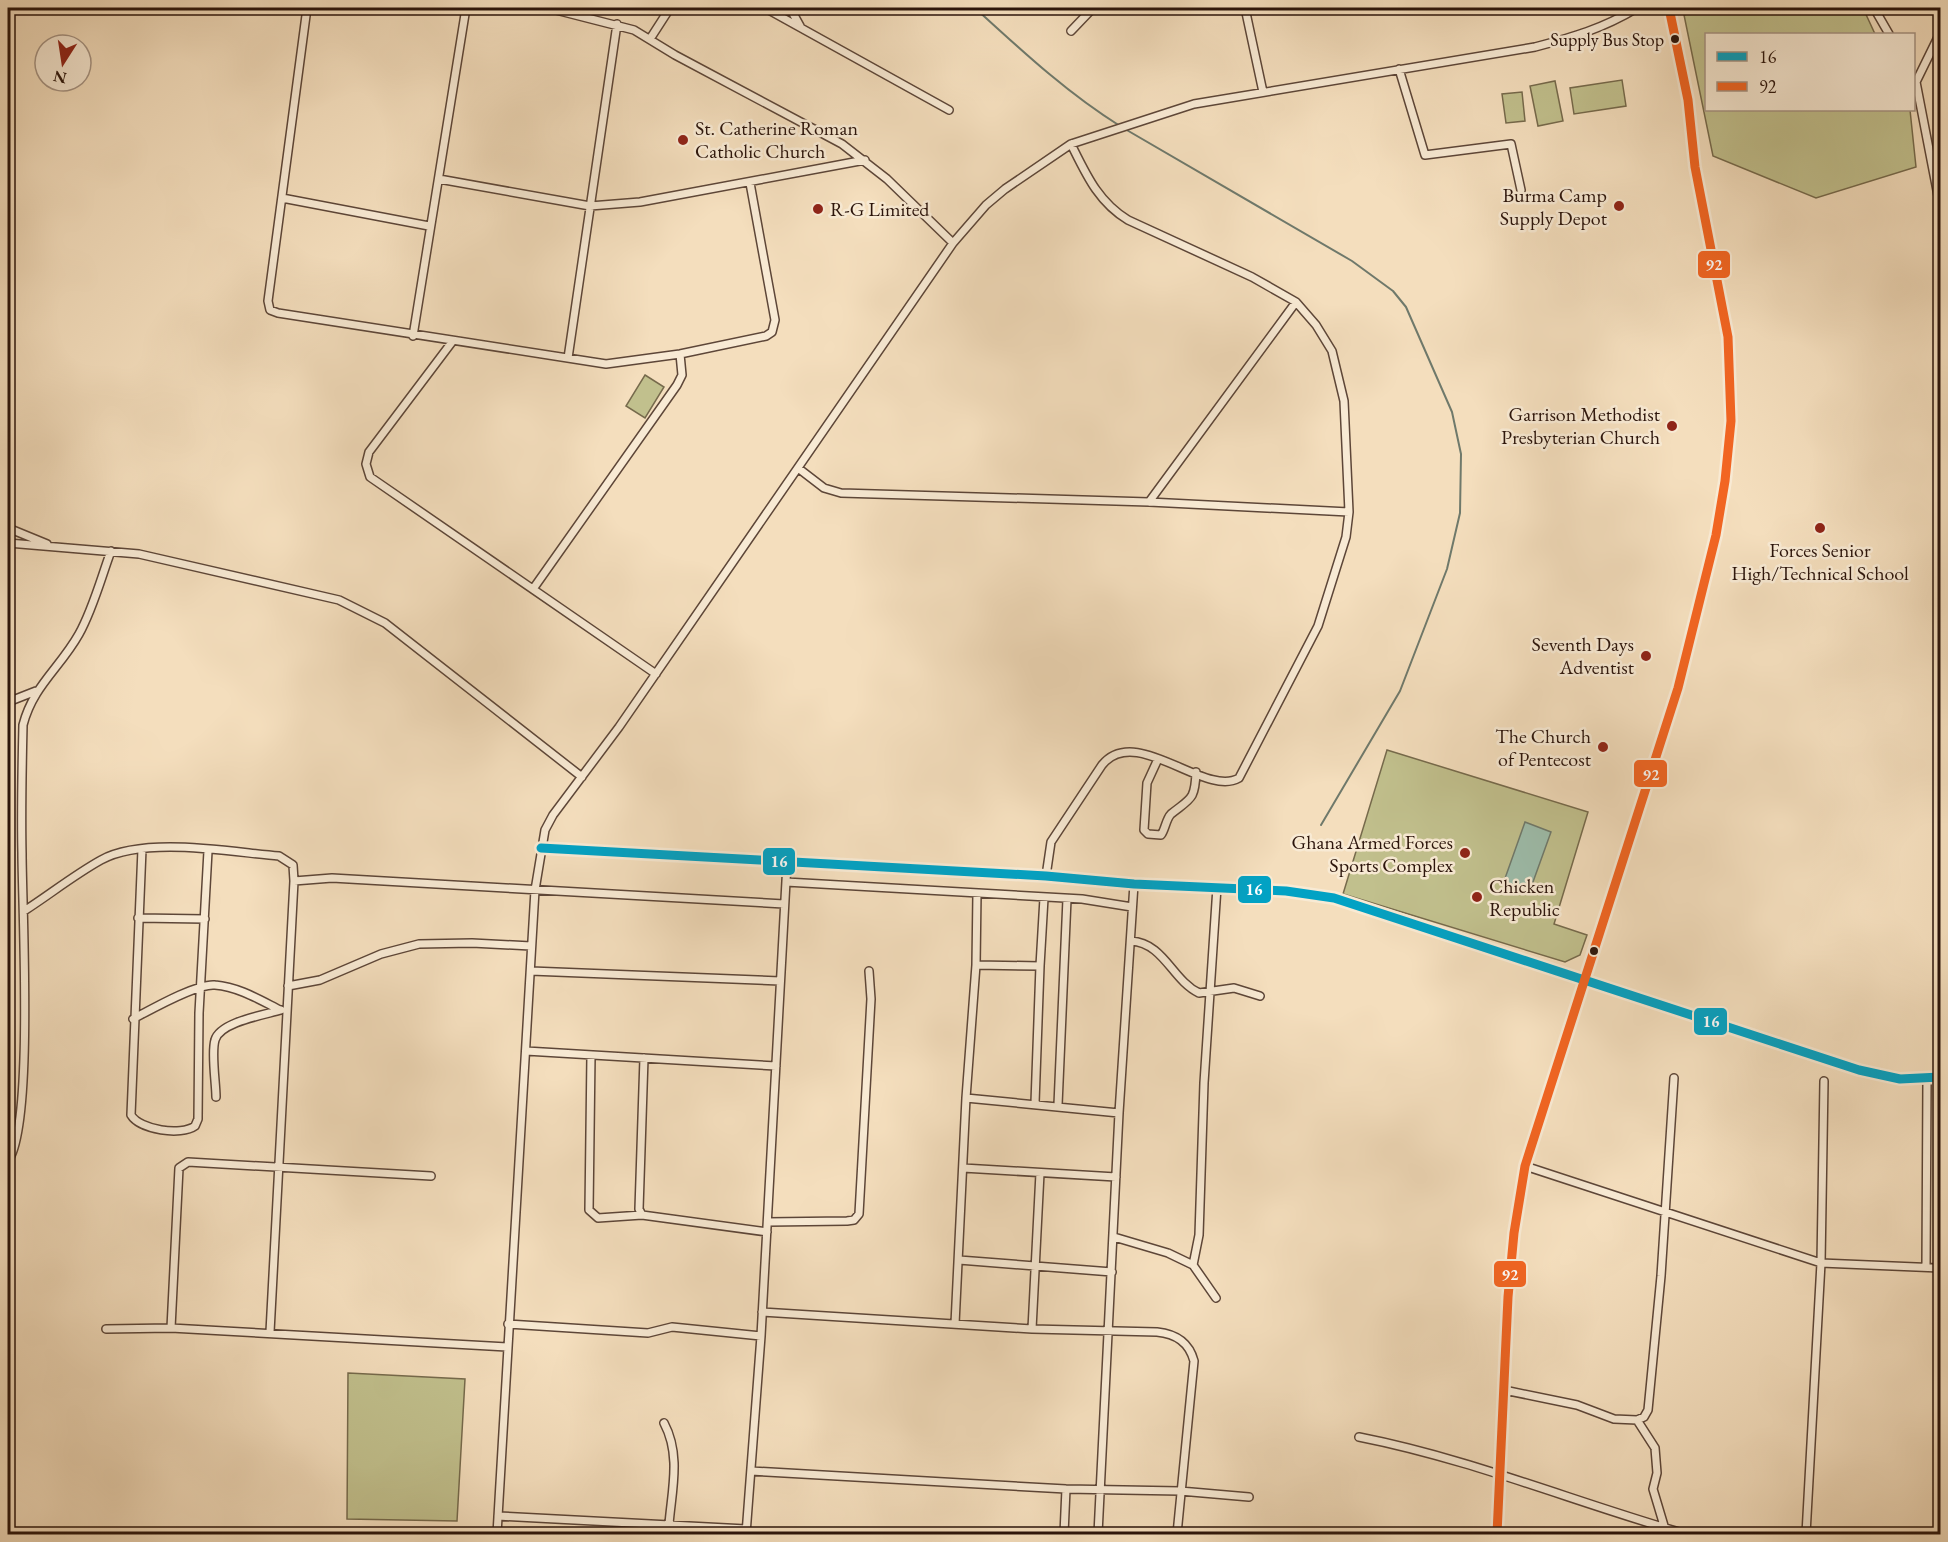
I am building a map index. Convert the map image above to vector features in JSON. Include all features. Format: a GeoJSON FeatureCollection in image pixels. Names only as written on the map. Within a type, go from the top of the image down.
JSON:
{"type":"FeatureCollection","features":[{"type":"Feature","properties":{"kind":"street"},"geometry":{"type":"LineString","coordinates":[[307,8],[268,301],[270,310],[413,336],[614,364],[680,354],[766,336],[775,326],[750,183]]}},
{"type":"Feature","properties":{"kind":"street"},"geometry":{"type":"LineString","coordinates":[[413,336],[429,225],[439,179],[466,8]]}},
{"type":"Feature","properties":{"kind":"street"},"geometry":{"type":"LineString","coordinates":[[548,8],[617,24],[650,39],[842,144],[865,160],[953,243]]}},
{"type":"Feature","properties":{"kind":"street"},"geometry":{"type":"LineString","coordinates":[[650,39],[670,8]]}},
{"type":"Feature","properties":{"kind":"street"},"geometry":{"type":"LineString","coordinates":[[790,8],[800,26]]}},
{"type":"Feature","properties":{"kind":"street"},"geometry":{"type":"LineString","coordinates":[[1071,31],[1093,8]]}},
{"type":"Feature","properties":{"kind":"street"},"geometry":{"type":"LineString","coordinates":[[1245,8],[1263,92]]}},
{"type":"Feature","properties":{"kind":"street"},"geometry":{"type":"LineString","coordinates":[[497,1534],[531,946],[535,890],[545,830],[553,815],[656,674],[953,243],[986,205],[1005,189],[1071,144],[1132,123],[1194,104],[1535,47],[1609,25],[1637,8]]}},
{"type":"Feature","properties":{"kind":"street"},"geometry":{"type":"LineString","coordinates":[[1497,1534],[1498,1475],[1514,1233],[1525,1166],[1662,741],[1695,623],[1719,519],[1731,421],[1728,338],[1695,167],[1688,99],[1669,8]]}},
{"type":"Feature","properties":{"kind":"street"},"geometry":{"type":"LineString","coordinates":[[1874,8],[1888,33]]}},
{"type":"Feature","properties":{"kind":"street"},"geometry":{"type":"LineString","coordinates":[[771,9],[949,110]]}},
{"type":"Feature","properties":{"kind":"street"},"geometry":{"type":"LineString","coordinates":[[568,358],[617,24]]}},
{"type":"Feature","properties":{"kind":"street"},"geometry":{"type":"LineString","coordinates":[[1941,33],[1915,80],[1941,206]]}},
{"type":"Feature","properties":{"kind":"street"},"geometry":{"type":"LineString","coordinates":[[1399,69],[1425,155],[1511,144],[1521,190]]}},
{"type":"Feature","properties":{"kind":"street"},"geometry":{"type":"LineString","coordinates":[[1046,876],[1051,842],[1109,756],[1128,751],[1232,782],[1244,770],[1318,626],[1346,537],[1349,512],[1346,423],[1339,374],[1332,351],[1316,324],[1296,302],[1252,277],[1128,220],[1110,209],[1086,175],[1071,144]]}},
{"type":"Feature","properties":{"kind":"street"},"geometry":{"type":"LineString","coordinates":[[439,179],[590,206],[640,202],[865,160]]}},
{"type":"Feature","properties":{"kind":"street"},"geometry":{"type":"LineString","coordinates":[[282,198],[429,225]]}},
{"type":"Feature","properties":{"kind":"street"},"geometry":{"type":"LineString","coordinates":[[1149,502],[1296,302]]}},
{"type":"Feature","properties":{"kind":"street"},"geometry":{"type":"LineString","coordinates":[[452,342],[369,452],[366,464],[370,477],[656,674]]}},
{"type":"Feature","properties":{"kind":"street"},"geometry":{"type":"LineString","coordinates":[[533,589],[677,385],[682,375],[680,354]]}},
{"type":"Feature","properties":{"kind":"street"},"geometry":{"type":"LineString","coordinates":[[798,468],[824,488],[841,493],[1149,502],[1349,512]]}},
{"type":"Feature","properties":{"kind":"street"},"geometry":{"type":"LineString","coordinates":[[8,528],[52,546]]}},
{"type":"Feature","properties":{"kind":"street"},"geometry":{"type":"LineString","coordinates":[[8,543],[139,554],[339,600],[385,623],[582,777]]}},
{"type":"Feature","properties":{"kind":"street"},"geometry":{"type":"LineString","coordinates":[[8,1161],[21,1121],[24,911],[23,725],[28,705],[36,691],[79,634],[111,551]]}},
{"type":"Feature","properties":{"kind":"street"},"geometry":{"type":"LineString","coordinates":[[8,702],[36,691]]}},
{"type":"Feature","properties":{"kind":"street"},"geometry":{"type":"LineString","coordinates":[[1158,759],[1146,790],[1144,830],[1148,834],[1161,836],[1171,814],[1191,799],[1194,795],[1196,772]]}},
{"type":"Feature","properties":{"kind":"street"},"geometry":{"type":"LineString","coordinates":[[24,911],[101,860],[115,854],[142,849],[170,848],[279,856],[293,865],[288,986],[284,1009],[279,1167],[270,1332]]}},
{"type":"Feature","properties":{"kind":"street"},"geometry":{"type":"LineString","coordinates":[[541,848],[1286,891],[1334,898],[1584,978],[1859,1070],[1900,1079],[1941,1077]]}},
{"type":"Feature","properties":{"kind":"street"},"geometry":{"type":"LineString","coordinates":[[142,849],[133,1019],[131,1115],[135,1121],[148,1128],[190,1129],[198,1119],[200,988],[208,851]]}},
{"type":"Feature","properties":{"kind":"street"},"geometry":{"type":"LineString","coordinates":[[498,1516],[669,1524],[746,1532],[768,1222],[787,863]]}},
{"type":"Feature","properties":{"kind":"street"},"geometry":{"type":"LineString","coordinates":[[294,881],[332,878],[784,904]]}},
{"type":"Feature","properties":{"kind":"street"},"geometry":{"type":"LineString","coordinates":[[786,882],[1067,899],[1132,907]]}},
{"type":"Feature","properties":{"kind":"street"},"geometry":{"type":"LineString","coordinates":[[1098,1534],[1119,1113],[1134,884]]}},
{"type":"Feature","properties":{"kind":"street"},"geometry":{"type":"LineString","coordinates":[[1193,1265],[1199,1234],[1209,993],[1217,887]]}},
{"type":"Feature","properties":{"kind":"street"},"geometry":{"type":"LineString","coordinates":[[955,1324],[966,1098],[976,965],[977,893]]}},
{"type":"Feature","properties":{"kind":"street"},"geometry":{"type":"LineString","coordinates":[[1035,1103],[1044,898]]}},
{"type":"Feature","properties":{"kind":"street"},"geometry":{"type":"LineString","coordinates":[[1058,1105],[1067,899]]}},
{"type":"Feature","properties":{"kind":"street"},"geometry":{"type":"LineString","coordinates":[[138,918],[205,919]]}},
{"type":"Feature","properties":{"kind":"street"},"geometry":{"type":"LineString","coordinates":[[1131,941],[1148,943],[1191,989],[1199,993],[1234,988],[1260,996]]}},
{"type":"Feature","properties":{"kind":"street"},"geometry":{"type":"LineString","coordinates":[[288,986],[320,980],[381,954],[419,944],[472,943],[531,946]]}},
{"type":"Feature","properties":{"kind":"street"},"geometry":{"type":"LineString","coordinates":[[976,965],[1040,966]]}},
{"type":"Feature","properties":{"kind":"street"},"geometry":{"type":"LineString","coordinates":[[531,970],[780,981]]}},
{"type":"Feature","properties":{"kind":"street"},"geometry":{"type":"LineString","coordinates":[[768,1222],[848,1221],[854,1220],[859,1214],[870,1023],[868,971]]}},
{"type":"Feature","properties":{"kind":"street"},"geometry":{"type":"LineString","coordinates":[[133,1019],[200,988],[213,985],[233,988],[284,1009]]}},
{"type":"Feature","properties":{"kind":"street"},"geometry":{"type":"LineString","coordinates":[[216,1097],[215,1040],[224,1028],[233,1023],[284,1009]]}},
{"type":"Feature","properties":{"kind":"street"},"geometry":{"type":"LineString","coordinates":[[526,1052],[776,1066]]}},
{"type":"Feature","properties":{"kind":"street"},"geometry":{"type":"LineString","coordinates":[[591,1055],[589,1210],[598,1218],[642,1215],[767,1232]]}},
{"type":"Feature","properties":{"kind":"street"},"geometry":{"type":"LineString","coordinates":[[642,1215],[639,1209],[644,1058]]}},
{"type":"Feature","properties":{"kind":"street"},"geometry":{"type":"LineString","coordinates":[[1504,1390],[1577,1405],[1614,1419],[1637,1420],[1644,1417],[1651,1398],[1674,1078]]}},
{"type":"Feature","properties":{"kind":"street"},"geometry":{"type":"LineString","coordinates":[[1926,1267],[1927,1079]]}},
{"type":"Feature","properties":{"kind":"street"},"geometry":{"type":"LineString","coordinates":[[1806,1534],[1821,1263],[1824,1081]]}},
{"type":"Feature","properties":{"kind":"street"},"geometry":{"type":"LineString","coordinates":[[966,1098],[1058,1105],[1119,1113]]}},
{"type":"Feature","properties":{"kind":"street"},"geometry":{"type":"LineString","coordinates":[[171,1328],[178,1168],[188,1162],[431,1176]]}},
{"type":"Feature","properties":{"kind":"street"},"geometry":{"type":"LineString","coordinates":[[1525,1166],[1821,1263],[1941,1268]]}},
{"type":"Feature","properties":{"kind":"street"},"geometry":{"type":"LineString","coordinates":[[963,1168],[1116,1177]]}},
{"type":"Feature","properties":{"kind":"street"},"geometry":{"type":"LineString","coordinates":[[1032,1329],[1041,1173]]}},
{"type":"Feature","properties":{"kind":"street"},"geometry":{"type":"LineString","coordinates":[[1114,1237],[1168,1253],[1193,1265],[1216,1298]]}},
{"type":"Feature","properties":{"kind":"street"},"geometry":{"type":"LineString","coordinates":[[959,1260],[1112,1272]]}},
{"type":"Feature","properties":{"kind":"street"},"geometry":{"type":"LineString","coordinates":[[762,1312],[1032,1329],[1169,1333],[1182,1340],[1191,1351],[1194,1361],[1177,1534]]}},
{"type":"Feature","properties":{"kind":"street"},"geometry":{"type":"LineString","coordinates":[[508,1324],[648,1333],[672,1327],[761,1336]]}},
{"type":"Feature","properties":{"kind":"street"},"geometry":{"type":"LineString","coordinates":[[106,1329],[171,1328],[270,1332],[507,1347]]}},
{"type":"Feature","properties":{"kind":"street"},"geometry":{"type":"LineString","coordinates":[[1637,1420],[1655,1448],[1657,1473],[1653,1490],[1665,1528]]}},
{"type":"Feature","properties":{"kind":"street"},"geometry":{"type":"LineString","coordinates":[[664,1423],[674,1448],[669,1524]]}},
{"type":"Feature","properties":{"kind":"street"},"geometry":{"type":"LineString","coordinates":[[1359,1437],[1393,1444],[1498,1475],[1686,1534]]}},
{"type":"Feature","properties":{"kind":"street"},"geometry":{"type":"LineString","coordinates":[[751,1471],[1066,1489],[1180,1491],[1249,1497]]}},
{"type":"Feature","properties":{"kind":"street"},"geometry":{"type":"LineString","coordinates":[[1064,1534],[1066,1489]]}},
{"type":"Feature","properties":{"kind":"shaded area"},"geometry":{"type":"Polygon","coordinates":[[[1704,8],[1863,8],[1875,33],[1705,33],[1705,111],[1910,111],[1916,167],[1816,198],[1713,156],[1684,15],[1704,8]]]}},
{"type":"Feature","properties":{"kind":"shaded area"},"geometry":{"type":"Polygon","coordinates":[[[1622,80],[1626,106],[1574,114],[1570,88],[1622,80]]]}},
{"type":"Feature","properties":{"kind":"shaded area"},"geometry":{"type":"Polygon","coordinates":[[[1555,81],[1563,121],[1538,126],[1530,86],[1555,81]]]}},
{"type":"Feature","properties":{"kind":"shaded area"},"geometry":{"type":"Polygon","coordinates":[[[1522,92],[1525,121],[1506,123],[1502,94],[1522,92]]]}},
{"type":"Feature","properties":{"kind":"shaded area"},"geometry":{"type":"Polygon","coordinates":[[[645,375],[664,387],[645,418],[626,406],[645,375]]]}},
{"type":"Feature","properties":{"kind":"shaded area","name":"Ghana Armed Forces Sports Complex"},"geometry":{"type":"Polygon","coordinates":[[[1387,750],[1588,812],[1554,924],[1587,935],[1580,955],[1565,962],[1343,894],[1387,750]]]}},
{"type":"Feature","properties":{"kind":"shaded area"},"geometry":{"type":"Polygon","coordinates":[[[1525,822],[1551,832],[1529,893],[1503,884],[1525,822]]]}},
{"type":"Feature","properties":{"kind":"shaded area"},"geometry":{"type":"Polygon","coordinates":[[[348,1373],[465,1379],[457,1521],[347,1519],[348,1373]]]}},
{"type":"Feature","properties":{"kind":"waterway"},"geometry":{"type":"LineString","coordinates":[[975,8],[1063,85],[1120,126]]}},
{"type":"Feature","properties":{"kind":"waterway"},"geometry":{"type":"LineString","coordinates":[[1125,129],[1352,261],[1393,291],[1406,307],[1452,412],[1461,454],[1460,513],[1447,569],[1400,691],[1321,825]]}},
{"type":"Feature","properties":{"kind":"transit line","name":"92"},"geometry":{"type":"LineString","coordinates":[[1497,1534],[1508,1297],[1514,1233],[1525,1166],[1678,688],[1716,535],[1725,481],[1731,421],[1728,337],[1695,167],[1688,100],[1669,8]]}},
{"type":"Feature","properties":{"kind":"transit line","name":"16"},"geometry":{"type":"LineString","coordinates":[[541,848],[1286,891],[1334,898],[1859,1070],[1900,1079],[1940,1077]]}},
{"type":"Feature","properties":{"kind":"place","name":"Supply Bus Stop"},"geometry":{"type":"Point","coordinates":[1675,39]}},
{"type":"Feature","properties":{"kind":"place","name":"St. Catherine Roman Catholic Church"},"geometry":{"type":"Point","coordinates":[683,140]}},
{"type":"Feature","properties":{"kind":"place","name":"Burma Camp Supply Depot"},"geometry":{"type":"Point","coordinates":[1619,206]}},
{"type":"Feature","properties":{"kind":"place","name":"R-G Limited"},"geometry":{"type":"Point","coordinates":[818,209]}},
{"type":"Feature","properties":{"kind":"place","name":"Garrison Methodist Presbyterian Church"},"geometry":{"type":"Point","coordinates":[1672,426]}},
{"type":"Feature","properties":{"kind":"place","name":"Forces Senior High/Technical School"},"geometry":{"type":"Point","coordinates":[1820,528]}},
{"type":"Feature","properties":{"kind":"place","name":"Seventh Days Adventist"},"geometry":{"type":"Point","coordinates":[1646,656]}},
{"type":"Feature","properties":{"kind":"place","name":"The Church of Pentecost"},"geometry":{"type":"Point","coordinates":[1603,747]}},
{"type":"Feature","properties":{"kind":"place","name":"Ghana Armed Forces Sports Complex"},"geometry":{"type":"Point","coordinates":[1465,853]}},
{"type":"Feature","properties":{"kind":"place","name":"Chicken Republic"},"geometry":{"type":"Point","coordinates":[1477,897]}}]}
